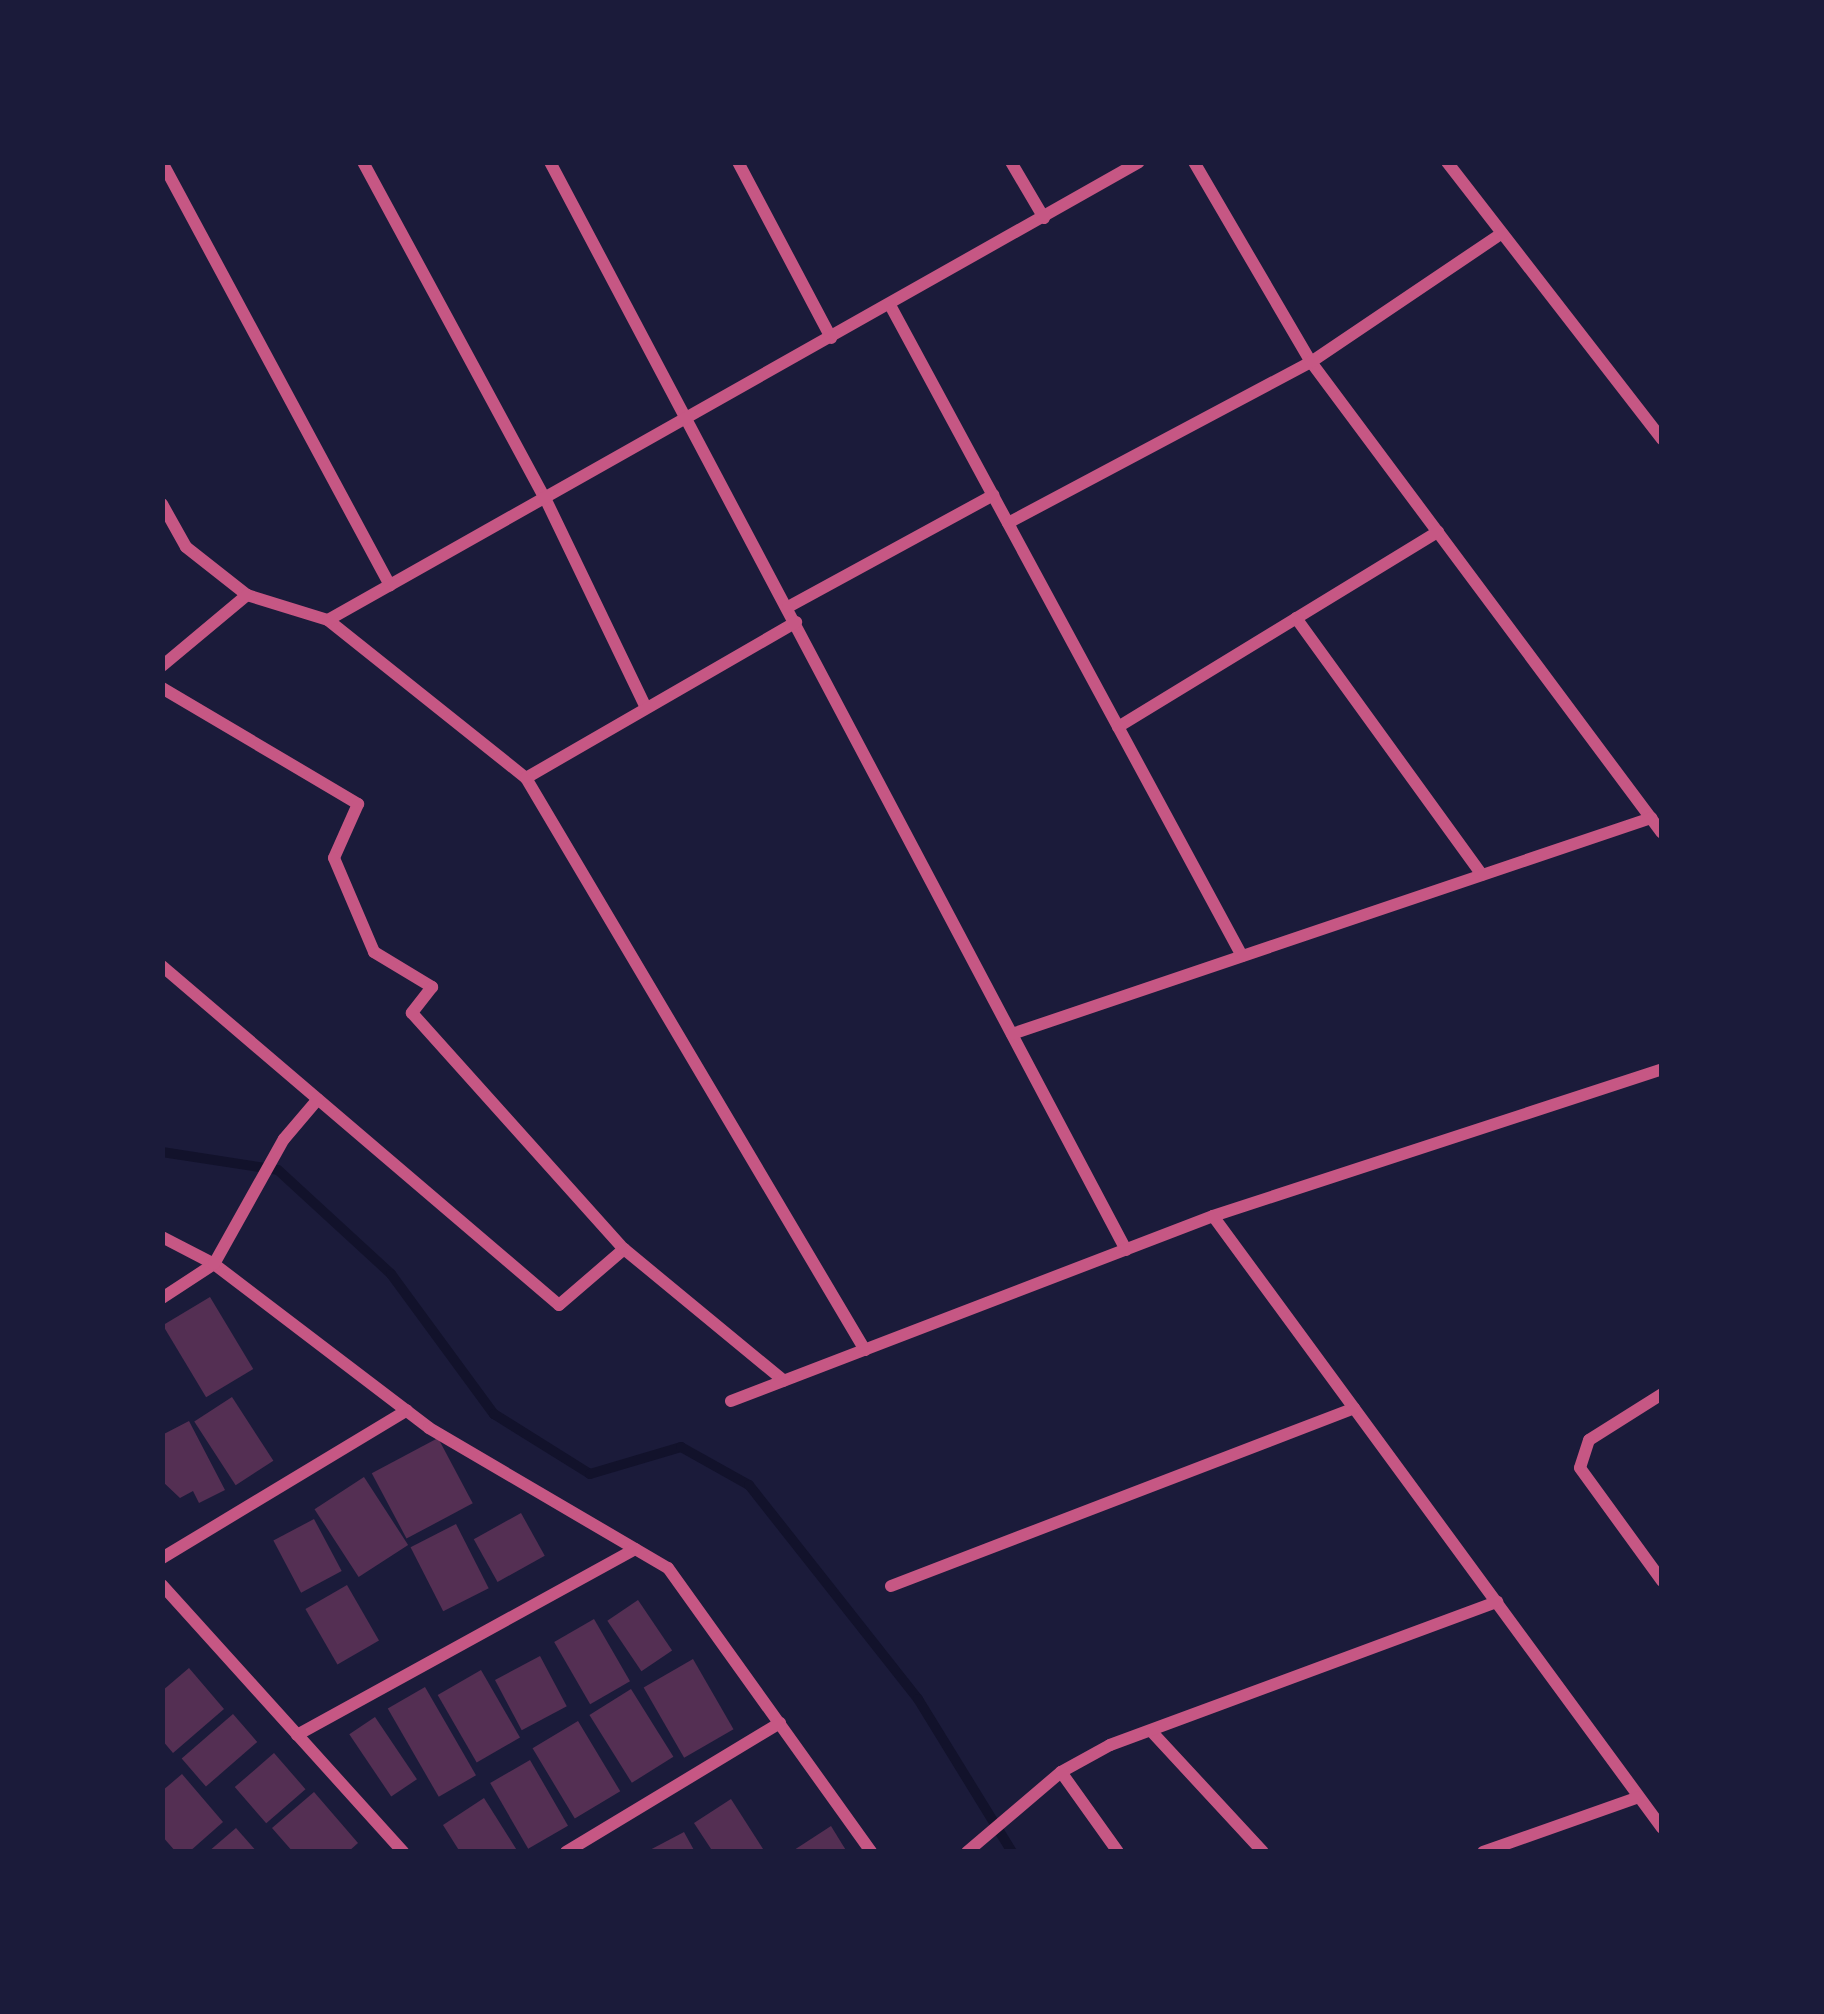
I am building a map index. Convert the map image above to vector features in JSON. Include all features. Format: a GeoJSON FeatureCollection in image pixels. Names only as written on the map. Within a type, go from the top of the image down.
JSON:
{"type":"FeatureCollection","features":[{"type":"Feature","properties":{"kind":"street"},"geometry":{"type":"LineString","coordinates":[[162,162],[391,585]]}},
{"type":"Feature","properties":{"kind":"street"},"geometry":{"type":"LineString","coordinates":[[363,162],[545,498],[646,708]]}},
{"type":"Feature","properties":{"kind":"street"},"geometry":{"type":"LineString","coordinates":[[550,162],[1126,1250]]}},
{"type":"Feature","properties":{"kind":"street"},"geometry":{"type":"LineString","coordinates":[[738,162],[831,338]]}},
{"type":"Feature","properties":{"kind":"street"},"geometry":{"type":"LineString","coordinates":[[1011,162],[1044,218]]}},
{"type":"Feature","properties":{"kind":"street"},"geometry":{"type":"LineString","coordinates":[[328,620],[1139,162]]}},
{"type":"Feature","properties":{"kind":"street"},"geometry":{"type":"LineString","coordinates":[[1194,162],[1311,362],[1662,833]]}},
{"type":"Feature","properties":{"kind":"street"},"geometry":{"type":"LineString","coordinates":[[1448,162],[1662,439]]}},
{"type":"Feature","properties":{"kind":"street"},"geometry":{"type":"LineString","coordinates":[[1008,523],[1311,362],[1502,233]]}},
{"type":"Feature","properties":{"kind":"street"},"geometry":{"type":"LineString","coordinates":[[890,304],[1242,956]]}},
{"type":"Feature","properties":{"kind":"street"},"geometry":{"type":"LineString","coordinates":[[788,607],[993,495]]}},
{"type":"Feature","properties":{"kind":"street"},"geometry":{"type":"LineString","coordinates":[[162,504],[186,547],[247,595],[328,620],[526,778],[865,1350]]}},
{"type":"Feature","properties":{"kind":"street"},"geometry":{"type":"LineString","coordinates":[[1118,727],[1438,532]]}},
{"type":"Feature","properties":{"kind":"street"},"geometry":{"type":"LineString","coordinates":[[162,666],[247,595]]}},
{"type":"Feature","properties":{"kind":"street"},"geometry":{"type":"LineString","coordinates":[[1296,618],[1482,875]]}},
{"type":"Feature","properties":{"kind":"street"},"geometry":{"type":"LineString","coordinates":[[526,778],[796,622]]}},
{"type":"Feature","properties":{"kind":"street"},"geometry":{"type":"LineString","coordinates":[[162,688],[358,804],[334,858],[374,952],[432,987],[412,1013],[623,1250],[784,1381]]}},
{"type":"Feature","properties":{"kind":"street"},"geometry":{"type":"LineString","coordinates":[[1012,1034],[1651,818]]}},
{"type":"Feature","properties":{"kind":"street"},"geometry":{"type":"LineString","coordinates":[[162,966],[559,1305],[623,1250]]}},
{"type":"Feature","properties":{"kind":"street"},"geometry":{"type":"LineString","coordinates":[[731,1401],[1213,1216],[1662,1069]]}},
{"type":"Feature","properties":{"kind":"street"},"geometry":{"type":"LineString","coordinates":[[162,1298],[214,1264],[276,1154],[318,1099]]}},
{"type":"Feature","properties":{"kind":"street"},"geometry":{"type":"LineString","coordinates":[[1213,1216],[1662,1828]]}},
{"type":"Feature","properties":{"kind":"street"},"geometry":{"type":"LineString","coordinates":[[162,1237],[214,1264],[407,1410],[668,1568],[872,1852]]}},
{"type":"Feature","properties":{"kind":"street"},"geometry":{"type":"LineString","coordinates":[[1662,1394],[1588,1440],[1580,1468],[1662,1581]]}},
{"type":"Feature","properties":{"kind":"street"},"geometry":{"type":"LineString","coordinates":[[891,1586],[1354,1408]]}},
{"type":"Feature","properties":{"kind":"street"},"geometry":{"type":"LineString","coordinates":[[162,1558],[407,1410]]}},
{"type":"Feature","properties":{"kind":"street"},"geometry":{"type":"LineString","coordinates":[[297,1735],[635,1549]]}},
{"type":"Feature","properties":{"kind":"street"},"geometry":{"type":"LineString","coordinates":[[162,1585],[403,1852]]}},
{"type":"Feature","properties":{"kind":"street"},"geometry":{"type":"LineString","coordinates":[[970,1849],[1061,1772],[1152,1732],[1497,1602]]}},
{"type":"Feature","properties":{"kind":"street"},"geometry":{"type":"LineString","coordinates":[[566,1852],[780,1723]]}},
{"type":"Feature","properties":{"kind":"street"},"geometry":{"type":"LineString","coordinates":[[1152,1732],[1262,1852]]}},
{"type":"Feature","properties":{"kind":"street"},"geometry":{"type":"LineString","coordinates":[[1061,1772],[1118,1852]]}},
{"type":"Feature","properties":{"kind":"street"},"geometry":{"type":"LineString","coordinates":[[1483,1852],[1640,1797]]}},
{"type":"Feature","properties":{"kind":"building"},"geometry":{"type":"Polygon","coordinates":[[[210,1297],[253,1369],[206,1397],[163,1325],[210,1297]]]}},
{"type":"Feature","properties":{"kind":"building"},"geometry":{"type":"Polygon","coordinates":[[[232,1397],[273,1461],[236,1485],[194,1422],[232,1397]]]}},
{"type":"Feature","properties":{"kind":"building"},"geometry":{"type":"Polygon","coordinates":[[[189,1421],[225,1490],[199,1503],[193,1491],[180,1498],[162,1481],[162,1435],[189,1421]]]}},
{"type":"Feature","properties":{"kind":"building"},"geometry":{"type":"Polygon","coordinates":[[[438,1438],[473,1503],[407,1539],[372,1473],[438,1438]]]}},
{"type":"Feature","properties":{"kind":"building"},"geometry":{"type":"Polygon","coordinates":[[[364,1477],[408,1545],[359,1577],[315,1509],[364,1477]]]}},
{"type":"Feature","properties":{"kind":"building"},"geometry":{"type":"Polygon","coordinates":[[[521,1513],[545,1556],[498,1582],[474,1539],[521,1513]]]}},
{"type":"Feature","properties":{"kind":"building"},"geometry":{"type":"Polygon","coordinates":[[[314,1519],[342,1571],[301,1593],[273,1541],[314,1519]]]}},
{"type":"Feature","properties":{"kind":"building"},"geometry":{"type":"Polygon","coordinates":[[[456,1524],[489,1588],[443,1611],[411,1547],[456,1524]]]}},
{"type":"Feature","properties":{"kind":"building"},"geometry":{"type":"Polygon","coordinates":[[[347,1585],[379,1640],[337,1664],[305,1609],[347,1585]]]}},
{"type":"Feature","properties":{"kind":"building"},"geometry":{"type":"Polygon","coordinates":[[[638,1600],[672,1651],[641,1671],[607,1621],[638,1600]]]}},
{"type":"Feature","properties":{"kind":"building"},"geometry":{"type":"Polygon","coordinates":[[[594,1619],[630,1681],[590,1704],[554,1642],[594,1619]]]}},
{"type":"Feature","properties":{"kind":"building"},"geometry":{"type":"Polygon","coordinates":[[[540,1656],[567,1706],[522,1730],[495,1680],[540,1656]]]}},
{"type":"Feature","properties":{"kind":"building"},"geometry":{"type":"Polygon","coordinates":[[[693,1659],[734,1729],[684,1758],[644,1688],[693,1659]]]}},
{"type":"Feature","properties":{"kind":"building"},"geometry":{"type":"Polygon","coordinates":[[[189,1668],[224,1709],[173,1753],[162,1740],[162,1691],[189,1668]]]}},
{"type":"Feature","properties":{"kind":"building"},"geometry":{"type":"Polygon","coordinates":[[[481,1670],[520,1738],[477,1763],[438,1695],[481,1670]]]}},
{"type":"Feature","properties":{"kind":"building"},"geometry":{"type":"Polygon","coordinates":[[[425,1687],[476,1775],[439,1797],[388,1708],[425,1687]]]}},
{"type":"Feature","properties":{"kind":"building"},"geometry":{"type":"Polygon","coordinates":[[[631,1689],[673,1757],[632,1783],[589,1715],[631,1689]]]}},
{"type":"Feature","properties":{"kind":"building"},"geometry":{"type":"Polygon","coordinates":[[[233,1714],[257,1742],[206,1787],[182,1759],[233,1714]]]}},
{"type":"Feature","properties":{"kind":"building"},"geometry":{"type":"Polygon","coordinates":[[[375,1717],[417,1779],[391,1797],[349,1734],[375,1717]]]}},
{"type":"Feature","properties":{"kind":"building"},"geometry":{"type":"Polygon","coordinates":[[[578,1721],[620,1791],[575,1819],[533,1748],[578,1721]]]}},
{"type":"Feature","properties":{"kind":"building"},"geometry":{"type":"Polygon","coordinates":[[[274,1753],[305,1789],[266,1823],[235,1787],[274,1753]]]}},
{"type":"Feature","properties":{"kind":"building"},"geometry":{"type":"Polygon","coordinates":[[[530,1760],[568,1826],[528,1849],[490,1783],[530,1760]]]}},
{"type":"Feature","properties":{"kind":"building"},"geometry":{"type":"Polygon","coordinates":[[[182,1774],[223,1822],[189,1852],[176,1852],[162,1836],[162,1791],[182,1774]]]}},
{"type":"Feature","properties":{"kind":"building"},"geometry":{"type":"Polygon","coordinates":[[[314,1792],[358,1843],[348,1852],[293,1852],[272,1828],[314,1792]]]}},
{"type":"Feature","properties":{"kind":"building"},"geometry":{"type":"Polygon","coordinates":[[[484,1798],[518,1852],[460,1852],[443,1825],[484,1798]]]}},
{"type":"Feature","properties":{"kind":"building"},"geometry":{"type":"Polygon","coordinates":[[[731,1799],[765,1852],[713,1852],[694,1823],[731,1799]]]}},
{"type":"Feature","properties":{"kind":"building"},"geometry":{"type":"Polygon","coordinates":[[[831,1826],[847,1852],[791,1852],[831,1826]]]}},
{"type":"Feature","properties":{"kind":"building"},"geometry":{"type":"Polygon","coordinates":[[[236,1828],[257,1852],[208,1852],[236,1828]]]}},
{"type":"Feature","properties":{"kind":"building"},"geometry":{"type":"Polygon","coordinates":[[[684,1832],[695,1852],[646,1852],[684,1832]]]}},
{"type":"Feature","properties":{"kind":"waterway"},"geometry":{"type":"LineString","coordinates":[[162,1152],[278,1170],[391,1274],[494,1414],[590,1474],[681,1447],[749,1485],[918,1699],[1012,1852]]}}]}
